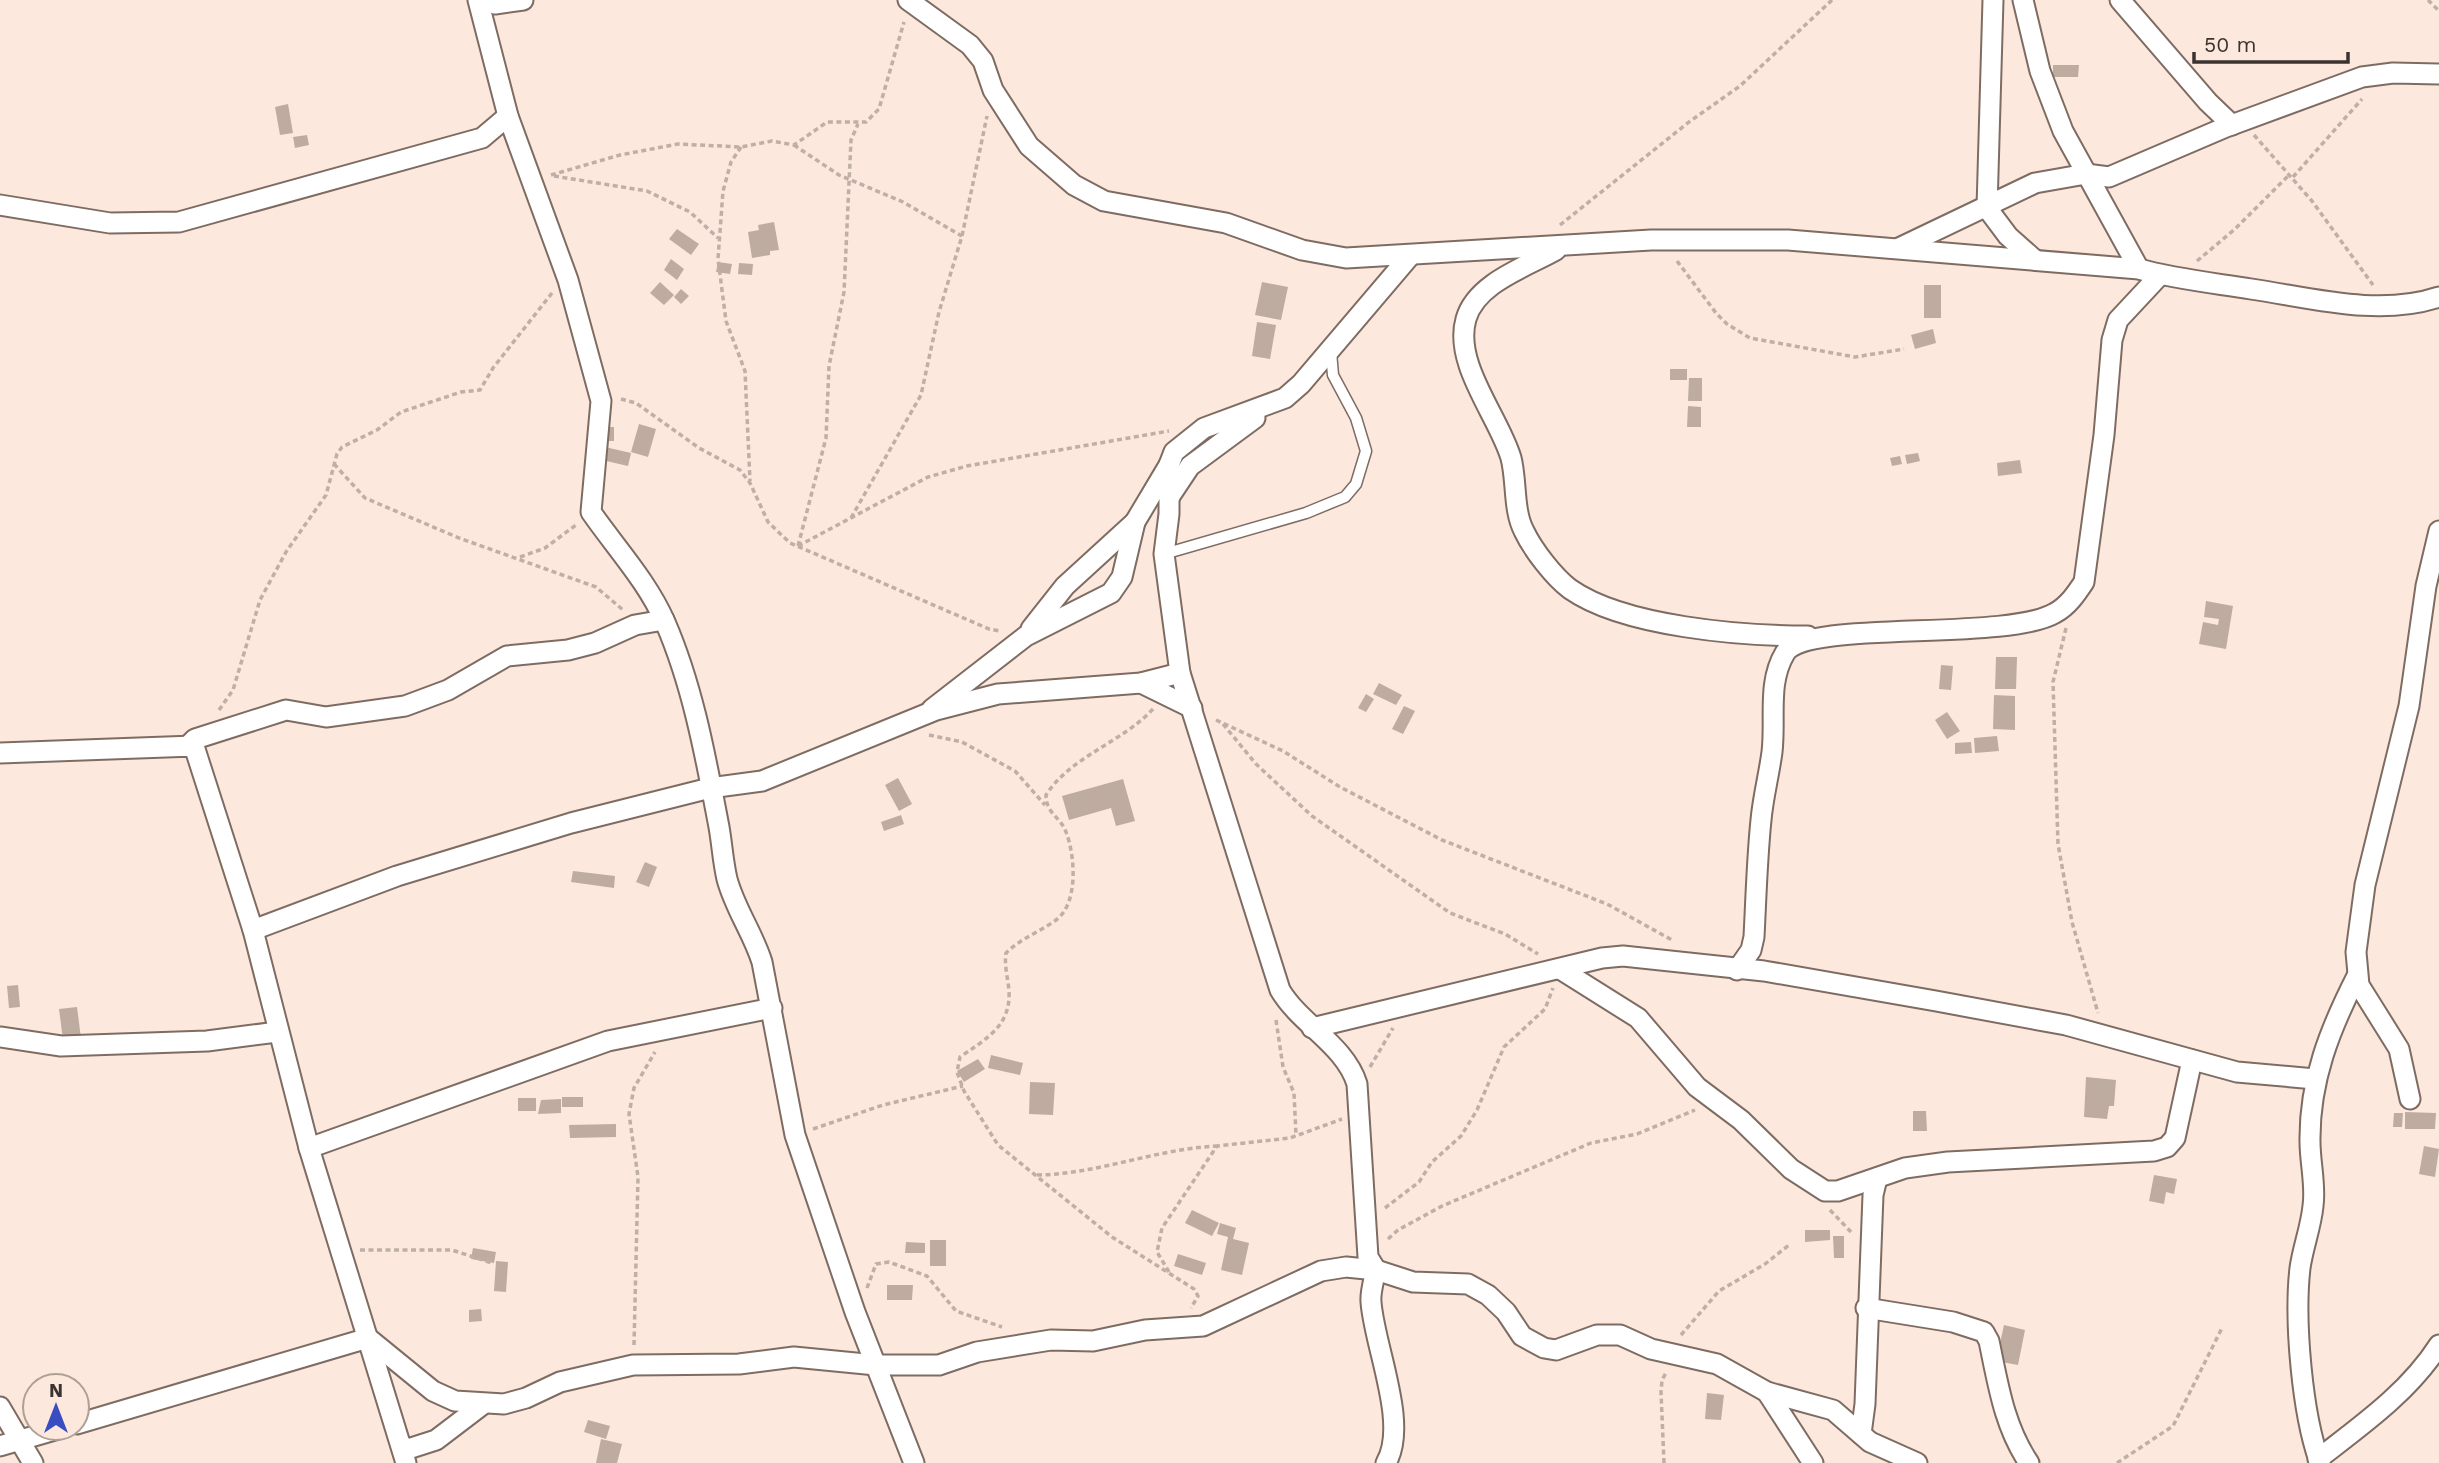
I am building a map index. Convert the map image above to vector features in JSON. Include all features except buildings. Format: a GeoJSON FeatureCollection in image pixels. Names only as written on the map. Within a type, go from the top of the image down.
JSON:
{"type":"FeatureCollection","features":[{"type":"Feature","properties":{"kind":"street"},"geometry":{"type":"LineString","coordinates":[[478,0],[508,116],[568,279],[601,401],[591,512],[640,578],[664,620],[683,671],[727,877],[735,905],[756,942],[772,1008],[795,1135],[855,1312],[914,1463]]}},
{"type":"Feature","properties":{"kind":"street"},"geometry":{"type":"LineString","coordinates":[[484,0],[495,4],[523,0]]}},
{"type":"Feature","properties":{"kind":"street"},"geometry":{"type":"LineString","coordinates":[[1993,0],[1987,208],[2008,236],[2035,260]]}},
{"type":"Feature","properties":{"kind":"street"},"geometry":{"type":"LineString","coordinates":[[2023,0],[2048,96],[2086,174],[2139,269]]}},
{"type":"Feature","properties":{"kind":"street"},"geometry":{"type":"LineString","coordinates":[[2120,0],[2208,102],[2237,123]]}},
{"type":"Feature","properties":{"kind":"street"},"geometry":{"type":"LineString","coordinates":[[909,1],[970,45],[983,61],[993,90],[1028,146],[1074,185],[1104,201],[1226,223],[1302,250],[1335,256],[1409,257],[1651,240],[1788,240],[2139,269],[2161,275],[2346,303],[2390,306],[2417,304],[2439,297]]}},
{"type":"Feature","properties":{"kind":"street"},"geometry":{"type":"LineString","coordinates":[[1899,248],[2035,183],[2086,174],[2109,177],[2237,123],[2362,77],[2393,73],[2439,74]]}},
{"type":"Feature","properties":{"kind":"street"},"geometry":{"type":"LineString","coordinates":[[0,205],[110,223],[179,222],[482,138],[508,116]]}},
{"type":"Feature","properties":{"kind":"street"},"geometry":{"type":"LineString","coordinates":[[1561,246],[1486,289],[1474,301],[1466,320],[1464,341],[1473,374],[1508,450],[1524,531],[1568,588],[1592,602],[1654,620],[1754,634],[1819,636],[1924,632],[2026,623],[2055,614],[2072,599],[2084,582],[2104,435],[2112,340],[2118,320],[2161,275]]}},
{"type":"Feature","properties":{"kind":"street"},"geometry":{"type":"LineString","coordinates":[[1170,496],[1190,466],[1216,444],[1285,398],[1409,257]]}},
{"type":"Feature","properties":{"kind":"street"},"geometry":{"type":"LineString","coordinates":[[2417,304],[2439,309]]}},
{"type":"Feature","properties":{"kind":"street"},"geometry":{"type":"LineString","coordinates":[[1026,636],[1065,586],[1135,522],[1174,452],[1184,441],[1204,428],[1285,398]]}},
{"type":"Feature","properties":{"kind":"street"},"geometry":{"type":"LineString","coordinates":[[1169,465],[1170,496],[1164,554],[1180,673],[1280,990],[1289,1006],[1340,1054],[1353,1072],[1359,1102],[1366,1226],[1372,1263],[1370,1300],[1391,1404],[1393,1427],[1390,1459]]}},
{"type":"Feature","properties":{"kind":"street"},"geometry":{"type":"LineString","coordinates":[[926,714],[1026,636],[1111,593],[1122,578],[1135,522]]}},
{"type":"Feature","properties":{"kind":"street"},"geometry":{"type":"LineString","coordinates":[[2410,1099],[2399,1049],[2370,1006],[2357,976],[2356,952],[2365,885],[2407,716],[2423,607],[2439,531]]}},
{"type":"Feature","properties":{"kind":"street"},"geometry":{"type":"LineString","coordinates":[[0,753],[193,741],[286,710],[326,717],[405,706],[448,690],[507,656],[568,650],[595,643],[635,625],[664,620]]}},
{"type":"Feature","properties":{"kind":"street"},"geometry":{"type":"LineString","coordinates":[[1737,970],[1751,950],[1754,937],[1761,819],[1772,750],[1775,675],[1791,645],[1819,636]]}},
{"type":"Feature","properties":{"kind":"street"},"geometry":{"type":"LineString","coordinates":[[253,930],[397,876],[571,823],[710,788],[762,781],[926,714],[998,694],[1141,683],[1180,673]]}},
{"type":"Feature","properties":{"kind":"street"},"geometry":{"type":"LineString","coordinates":[[1141,683],[1192,708]]}},
{"type":"Feature","properties":{"kind":"street"},"geometry":{"type":"LineString","coordinates":[[193,741],[253,930],[309,1149],[403,1454],[408,1449],[436,1440],[482,1405]]}},
{"type":"Feature","properties":{"kind":"street"},"geometry":{"type":"LineString","coordinates":[[1312,1028],[1418,1001],[1623,956],[1764,971],[1936,1000],[2066,1025],[2237,1072],[2315,1079]]}},
{"type":"Feature","properties":{"kind":"street"},"geometry":{"type":"LineString","coordinates":[[1560,969],[1638,1018],[1698,1087],[1791,1169],[1825,1191],[1838,1191],[1905,1168],[1948,1162],[2154,1151],[2167,1147],[2175,1138],[2192,1060]]}},
{"type":"Feature","properties":{"kind":"street"},"geometry":{"type":"LineString","coordinates":[[2357,976],[2323,1049],[2315,1079],[2310,1142],[2314,1205],[2300,1269],[2299,1332],[2303,1383],[2319,1461],[2375,1418],[2420,1370],[2439,1345]]}},
{"type":"Feature","properties":{"kind":"street"},"geometry":{"type":"LineString","coordinates":[[309,1149],[608,1041],[772,1008]]}},
{"type":"Feature","properties":{"kind":"street"},"geometry":{"type":"LineString","coordinates":[[0,1037],[61,1046],[207,1041],[277,1032]]}},
{"type":"Feature","properties":{"kind":"street"},"geometry":{"type":"LineString","coordinates":[[1861,1433],[1865,1404],[1866,1308],[1872,1254],[1873,1195],[1877,1178]]}},
{"type":"Feature","properties":{"kind":"street"},"geometry":{"type":"LineString","coordinates":[[368,1338],[433,1391],[455,1401],[482,1405],[526,1398],[560,1382],[633,1365],[738,1364],[794,1357],[876,1365],[939,1365],[977,1352],[1051,1340],[1093,1341],[1145,1330],[1211,1323],[1328,1269],[1372,1263],[1413,1282],[1468,1284],[1488,1295],[1506,1312],[1522,1336],[1544,1348],[1556,1350],[1597,1335],[1620,1335],[1660,1351],[1683,1354],[1717,1364],[1767,1392],[1833,1410],[1885,1451],[1917,1463]]}},
{"type":"Feature","properties":{"kind":"street"},"geometry":{"type":"LineString","coordinates":[[1866,1308],[1953,1322],[1984,1332],[1989,1341],[2004,1416],[2029,1463]]}},
{"type":"Feature","properties":{"kind":"street"},"geometry":{"type":"LineString","coordinates":[[91,1420],[368,1338]]}},
{"type":"Feature","properties":{"kind":"street"},"geometry":{"type":"LineString","coordinates":[[1767,1392],[1814,1463]]}},
{"type":"Feature","properties":{"kind":"street"},"geometry":{"type":"LineString","coordinates":[[0,1407],[33,1463]]}},
{"type":"Feature","properties":{"kind":"street"},"geometry":{"type":"LineString","coordinates":[[0,1446],[20,1440]]}},
{"type":"Feature","properties":{"kind":"lane"},"geometry":{"type":"LineString","coordinates":[[1164,554],[1306,513],[1345,497],[1356,484],[1366,451],[1356,418],[1333,375],[1331,348]]}},
{"type":"Feature","properties":{"kind":"path"},"geometry":{"type":"LineString","coordinates":[[1531,248],[1689,122],[1740,86],[1832,0]]}},
{"type":"Feature","properties":{"kind":"path"},"geometry":{"type":"LineString","coordinates":[[2428,0],[2439,11]]}},
{"type":"Feature","properties":{"kind":"path"},"geometry":{"type":"LineString","coordinates":[[794,145],[827,122],[848,121],[858,124],[873,118],[879,109],[909,1]]}},
{"type":"Feature","properties":{"kind":"path"},"geometry":{"type":"LineString","coordinates":[[851,518],[921,396],[939,312],[962,236],[993,90]]}},
{"type":"Feature","properties":{"kind":"path"},"geometry":{"type":"LineString","coordinates":[[2181,278],[2291,176],[2343,118],[2367,96]]}},
{"type":"Feature","properties":{"kind":"path"},"geometry":{"type":"LineString","coordinates":[[2237,123],[2291,176],[2390,306]]}},
{"type":"Feature","properties":{"kind":"path"},"geometry":{"type":"LineString","coordinates":[[798,547],[826,438],[829,366],[844,292],[851,140],[858,124]]}},
{"type":"Feature","properties":{"kind":"path"},"geometry":{"type":"LineString","coordinates":[[551,175],[620,155],[678,144],[741,147],[772,141],[794,145],[851,181],[903,202],[962,236]]}},
{"type":"Feature","properties":{"kind":"path"},"geometry":{"type":"LineString","coordinates":[[741,147],[731,162],[723,191],[718,259],[726,321],[745,371],[750,483]]}},
{"type":"Feature","properties":{"kind":"path"},"geometry":{"type":"LineString","coordinates":[[528,168],[551,175],[646,191],[690,212],[719,240]]}},
{"type":"Feature","properties":{"kind":"path"},"geometry":{"type":"LineString","coordinates":[[1675,260],[1684,267],[1716,313],[1750,338],[1855,356],[1904,349]]}},
{"type":"Feature","properties":{"kind":"path"},"geometry":{"type":"LineString","coordinates":[[193,741],[233,690],[260,600],[286,552],[326,495],[334,464],[342,447],[377,430],[401,412],[461,392],[480,390],[540,308],[568,279]]}},
{"type":"Feature","properties":{"kind":"path"},"geometry":{"type":"LineString","coordinates":[[601,401],[619,399],[636,403],[699,448],[726,461],[750,483],[774,530],[798,547],[989,629],[1026,636]]}},
{"type":"Feature","properties":{"kind":"path"},"geometry":{"type":"LineString","coordinates":[[798,547],[928,477],[967,466],[1145,433],[1204,428]]}},
{"type":"Feature","properties":{"kind":"path"},"geometry":{"type":"LineString","coordinates":[[334,464],[365,498],[459,538],[520,557],[596,587],[608,595],[635,625]]}},
{"type":"Feature","properties":{"kind":"path"},"geometry":{"type":"LineString","coordinates":[[520,557],[545,548],[591,512]]}},
{"type":"Feature","properties":{"kind":"path"},"geometry":{"type":"LineString","coordinates":[[2072,599],[2053,682],[2058,844],[2072,922],[2105,1035]]}},
{"type":"Feature","properties":{"kind":"path"},"geometry":{"type":"LineString","coordinates":[[1046,806],[1049,790],[1067,773],[1137,727],[1164,696]]}},
{"type":"Feature","properties":{"kind":"path"},"geometry":{"type":"LineString","coordinates":[[1192,708],[1283,751],[1340,788],[1442,840],[1607,904],[1681,945]]}},
{"type":"Feature","properties":{"kind":"path"},"geometry":{"type":"LineString","coordinates":[[1223,724],[1256,764],[1312,816],[1450,913],[1505,934],[1560,969],[1545,1009],[1504,1046],[1477,1110],[1461,1136],[1432,1163],[1419,1182],[1366,1226]]}},
{"type":"Feature","properties":{"kind":"path"},"geometry":{"type":"LineString","coordinates":[[889,730],[962,742],[1015,771],[1067,834],[1073,877],[1071,896],[1059,918],[1016,942],[1006,953],[1009,1007],[1006,1018],[997,1030],[960,1057],[957,1072],[962,1086],[998,1145],[1017,1163],[1037,1175],[1112,1237],[1194,1289],[1198,1296],[1197,1302],[1170,1329]]}},
{"type":"Feature","properties":{"kind":"path"},"geometry":{"type":"LineString","coordinates":[[1280,990],[1276,1026],[1283,1067],[1294,1093],[1296,1135]]}},
{"type":"Feature","properties":{"kind":"path"},"geometry":{"type":"LineString","coordinates":[[1037,1175],[1087,1172],[1179,1148],[1217,1146],[1296,1135],[1359,1102],[1392,1029],[1418,1001]]}},
{"type":"Feature","properties":{"kind":"path"},"geometry":{"type":"LineString","coordinates":[[633,1365],[639,1202],[630,1101],[634,1088],[668,1030]]}},
{"type":"Feature","properties":{"kind":"path"},"geometry":{"type":"LineString","coordinates":[[795,1135],[883,1105],[962,1086]]}},
{"type":"Feature","properties":{"kind":"path"},"geometry":{"type":"LineString","coordinates":[[1372,1263],[1398,1230],[1442,1206],[1591,1143],[1637,1134],[1719,1103]]}},
{"type":"Feature","properties":{"kind":"path"},"geometry":{"type":"LineString","coordinates":[[1170,1274],[1157,1252],[1162,1228],[1217,1146]]}},
{"type":"Feature","properties":{"kind":"path"},"geometry":{"type":"LineString","coordinates":[[1825,1191],[1829,1208],[1872,1254]]}},
{"type":"Feature","properties":{"kind":"path"},"geometry":{"type":"LineString","coordinates":[[336,1239],[354,1249],[452,1250],[492,1263]]}},
{"type":"Feature","properties":{"kind":"path"},"geometry":{"type":"LineString","coordinates":[[1660,1351],[1688,1329],[1719,1291],[1766,1264],[1789,1245]]}},
{"type":"Feature","properties":{"kind":"path"},"geometry":{"type":"LineString","coordinates":[[855,1312],[876,1264],[889,1262],[927,1276],[956,1311],[1008,1329]]}},
{"type":"Feature","properties":{"kind":"path"},"geometry":{"type":"LineString","coordinates":[[2117,1463],[2173,1426],[2222,1328]]}},
{"type":"Feature","properties":{"kind":"path"},"geometry":{"type":"LineString","coordinates":[[1664,1463],[1661,1380],[1683,1354]]}}]}
